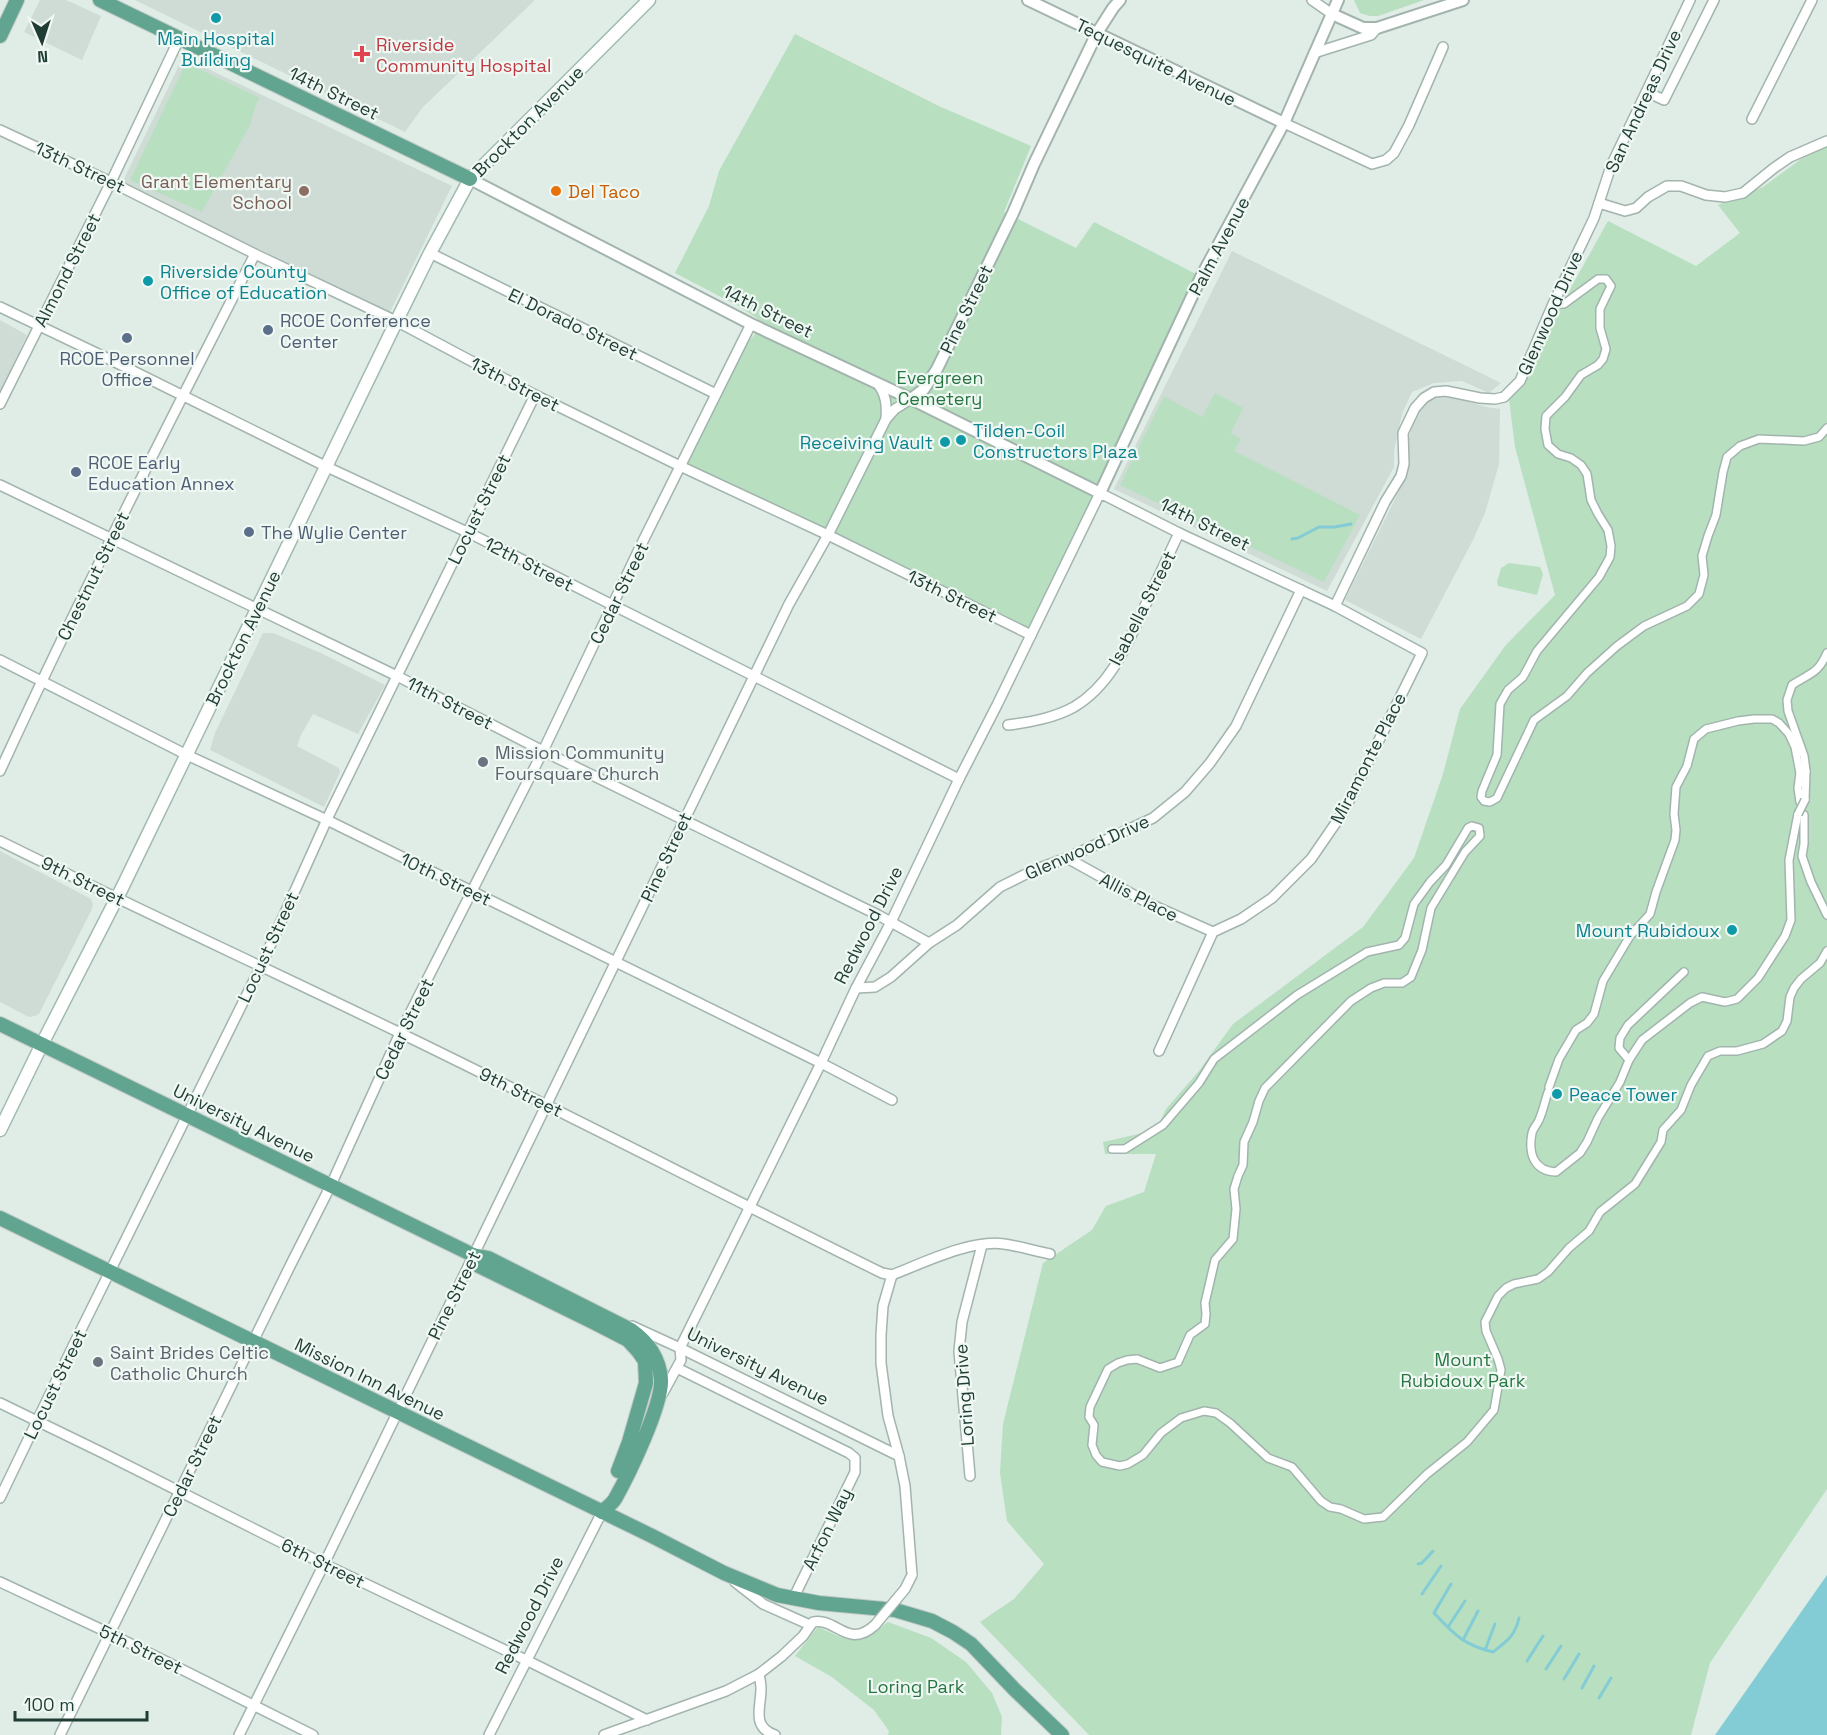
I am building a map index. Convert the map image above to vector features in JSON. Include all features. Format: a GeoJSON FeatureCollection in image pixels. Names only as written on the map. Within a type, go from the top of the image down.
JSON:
{"type":"FeatureCollection","features":[{"type":"Feature","properties":{"kind":"main road"},"geometry":{"type":"LineString","coordinates":[[0,36],[17,0]]}},
{"type":"Feature","properties":{"kind":"main road","name":"14th Street"},"geometry":{"type":"LineString","coordinates":[[100,0],[470,179]]}},
{"type":"Feature","properties":{"kind":"main road","name":"Brockton Avenue"},"geometry":{"type":"LineString","coordinates":[[0,1130],[117,899],[396,321],[470,179],[649,0]]}},
{"type":"Feature","properties":{"kind":"main road","name":"University Avenue"},"geometry":{"type":"LineString","coordinates":[[0,1024],[473,1255],[487,1257],[599,1313],[643,1338],[658,1365],[670,1373]]}},
{"type":"Feature","properties":{"kind":"main road","name":"Mission Inn Avenue"},"geometry":{"type":"LineString","coordinates":[[0,1218],[724,1573],[763,1590],[819,1604],[895,1610],[916,1615],[943,1627],[971,1644],[1062,1735]]}},
{"type":"Feature","properties":{"kind":"main road","name":"University Avenue"},"geometry":{"type":"LineString","coordinates":[[473,1255],[479,1266],[628,1340],[645,1361],[646,1367]]}},
{"type":"Feature","properties":{"kind":"main road","name":"Redwood Drive"},"geometry":{"type":"LineString","coordinates":[[602,1512],[606,1497],[624,1459],[639,1410],[646,1383],[646,1367]]}},
{"type":"Feature","properties":{"kind":"main road","name":"Redwood Drive"},"geometry":{"type":"LineString","coordinates":[[602,1512],[614,1501],[670,1373]]}},
{"type":"Feature","properties":{"kind":"street","name":"Tequesquite Avenue"},"geometry":{"type":"LineString","coordinates":[[1028,0],[1284,123]]}},
{"type":"Feature","properties":{"kind":"street","name":"Pine Street"},"geometry":{"type":"LineString","coordinates":[[239,1735],[789,604],[828,535],[886,419],[895,409],[924,389],[937,369],[1097,33],[1120,0]]}},
{"type":"Feature","properties":{"kind":"street"},"geometry":{"type":"LineString","coordinates":[[1312,0],[1332,14],[1363,28],[1377,28],[1463,0]]}},
{"type":"Feature","properties":{"kind":"street","name":"Palm Avenue"},"geometry":{"type":"LineString","coordinates":[[1100,493],[1201,277],[1284,123],[1338,0]]}},
{"type":"Feature","properties":{"kind":"street","name":"San Andreas Drive"},"geometry":{"type":"LineString","coordinates":[[1599,203],[1611,166],[1690,0]]}},
{"type":"Feature","properties":{"kind":"street"},"geometry":{"type":"LineString","coordinates":[[1647,92],[1664,100],[1714,0]]}},
{"type":"Feature","properties":{"kind":"street"},"geometry":{"type":"LineString","coordinates":[[1752,119],[1812,0]]}},
{"type":"Feature","properties":{"kind":"street"},"geometry":{"type":"LineString","coordinates":[[1314,53],[1371,35],[1377,28]]}},
{"type":"Feature","properties":{"kind":"street","name":"Almond Street"},"geometry":{"type":"LineString","coordinates":[[0,404],[111,182],[179,39]]}},
{"type":"Feature","properties":{"kind":"street"},"geometry":{"type":"LineString","coordinates":[[1284,123],[1372,164],[1386,160],[1394,153],[1409,125],[1443,47]]}},
{"type":"Feature","properties":{"kind":"street","name":"13th Street"},"geometry":{"type":"LineString","coordinates":[[0,130],[396,321],[536,395],[1031,635]]}},
{"type":"Feature","properties":{"kind":"street"},"geometry":{"type":"LineString","coordinates":[[1599,203],[1624,210],[1636,208],[1648,197],[1667,186],[1681,186],[1706,195],[1725,197],[1743,193],[1790,157],[1827,141]]}},
{"type":"Feature","properties":{"kind":"street","name":"14th Street"},"geometry":{"type":"LineString","coordinates":[[470,179],[751,324],[911,399],[1179,533],[1335,606],[1422,653]]}},
{"type":"Feature","properties":{"kind":"street","name":"Glenwood Drive"},"geometry":{"type":"LineString","coordinates":[[1335,606],[1385,502],[1401,476],[1404,464],[1403,433],[1415,408],[1424,398],[1434,392],[1480,398],[1504,397],[1520,381],[1599,203]]}},
{"type":"Feature","properties":{"kind":"street","name":"El Dorado Street"},"geometry":{"type":"LineString","coordinates":[[430,253],[716,394]]}},
{"type":"Feature","properties":{"kind":"street","name":"Chestnut Street"},"geometry":{"type":"LineString","coordinates":[[0,770],[110,539],[255,254]]}},
{"type":"Feature","properties":{"kind":"street"},"geometry":{"type":"LineString","coordinates":[[1553,304],[1564,304],[1598,279],[1606,279],[1611,286],[1600,309],[1600,328],[1606,348],[1603,360],[1598,366],[1581,375],[1565,397],[1546,416],[1545,429],[1548,445],[1558,454],[1571,458],[1581,465],[1587,474],[1591,500],[1608,530],[1611,546],[1610,557],[1599,577],[1537,651],[1522,677],[1508,690],[1500,704],[1497,755],[1482,791],[1484,801],[1497,798],[1534,720],[1567,696],[1587,673],[1617,645],[1644,626],[1687,606],[1699,594],[1704,574],[1702,556],[1716,515],[1727,457],[1740,446],[1759,439],[1780,442],[1804,441],[1819,437],[1827,428]]}},
{"type":"Feature","properties":{"kind":"street","name":"12th Street"},"geometry":{"type":"LineString","coordinates":[[0,307],[327,467],[467,532],[958,779]]}},
{"type":"Feature","properties":{"kind":"street","name":"Cedar Street"},"geometry":{"type":"LineString","coordinates":[[60,1735],[331,1185],[400,1033],[543,751],[751,324]]}},
{"type":"Feature","properties":{"kind":"street"},"geometry":{"type":"LineString","coordinates":[[877,383],[885,399],[886,419]]}},
{"type":"Feature","properties":{"kind":"street","name":"Locust Street"},"geometry":{"type":"LineString","coordinates":[[0,1498],[261,966],[327,820],[536,395]]}},
{"type":"Feature","properties":{"kind":"street","name":"11th Street"},"geometry":{"type":"LineString","coordinates":[[0,485],[397,676],[929,943]]}},
{"type":"Feature","properties":{"kind":"street","name":"Redwood Drive"},"geometry":{"type":"LineString","coordinates":[[670,1373],[681,1360],[680,1348],[1100,493]]}},
{"type":"Feature","properties":{"kind":"street","name":"Isabella Street"},"geometry":{"type":"LineString","coordinates":[[1008,725],[1058,714],[1075,706],[1096,689],[1120,659],[1179,533]]}},
{"type":"Feature","properties":{"kind":"street","name":"Glenwood Drive"},"geometry":{"type":"LineString","coordinates":[[856,988],[875,987],[891,977],[929,943],[957,925],[1000,887],[1154,818],[1185,792],[1210,763],[1236,726],[1301,590]]}},
{"type":"Feature","properties":{"kind":"street","name":"Miramonte Place"},"geometry":{"type":"LineString","coordinates":[[1213,932],[1241,919],[1272,898],[1311,860],[1344,811],[1422,653]]}},
{"type":"Feature","properties":{"kind":"street"},"geometry":{"type":"LineString","coordinates":[[1803,772],[1789,734],[1772,719],[1754,718],[1706,729],[1694,739],[1687,766],[1676,787],[1675,840],[1650,915],[1630,936],[1603,981],[1594,1014],[1587,1023],[1576,1030],[1559,1059],[1539,1120],[1532,1131],[1531,1146],[1535,1163],[1545,1171],[1556,1172],[1580,1153],[1642,1040],[1701,997],[1725,1002],[1737,999],[1758,978],[1785,936],[1791,920],[1789,860],[1801,815],[1804,756],[1788,711],[1788,700],[1792,685],[1816,672],[1827,653]]}},
{"type":"Feature","properties":{"kind":"street","name":"10th Street"},"geometry":{"type":"LineString","coordinates":[[0,660],[187,755],[327,820],[892,1100]]}},
{"type":"Feature","properties":{"kind":"street"},"geometry":{"type":"LineString","coordinates":[[1801,815],[1804,833],[1802,856],[1811,882],[1827,915]]}},
{"type":"Feature","properties":{"kind":"street"},"geometry":{"type":"LineString","coordinates":[[1112,1149],[1125,1149],[1162,1125],[1199,1083],[1214,1059],[1297,995],[1367,952],[1399,945],[1405,938],[1418,897],[1446,865],[1468,828],[1472,826],[1479,828],[1480,836],[1466,852],[1431,908],[1422,950],[1411,977],[1402,983],[1384,983],[1371,988],[1351,1001],[1265,1088],[1244,1142],[1243,1165],[1234,1189],[1236,1209],[1233,1239],[1215,1260],[1205,1303],[1205,1324],[1190,1335],[1178,1362],[1160,1368],[1137,1359],[1118,1363],[1108,1369],[1090,1407],[1089,1417],[1094,1425],[1092,1445],[1102,1462],[1120,1466],[1128,1464],[1143,1455],[1161,1433],[1181,1418],[1204,1411],[1216,1413],[1268,1458],[1292,1467],[1321,1501],[1330,1507],[1364,1519],[1383,1517],[1427,1474],[1467,1442],[1494,1410],[1501,1370],[1486,1332],[1485,1322],[1498,1296],[1514,1284],[1538,1279],[1548,1272],[1569,1248],[1589,1231],[1600,1212],[1635,1185],[1660,1142],[1663,1130],[1681,1110],[1691,1085],[1708,1056],[1757,1046],[1782,1031],[1787,1021],[1790,997],[1794,988],[1820,963],[1827,951]]}},
{"type":"Feature","properties":{"kind":"street","name":"9th Street"},"geometry":{"type":"LineString","coordinates":[[0,841],[546,1104],[882,1273],[892,1275]]}},
{"type":"Feature","properties":{"kind":"street","name":"Allis Place"},"geometry":{"type":"LineString","coordinates":[[1067,858],[1150,904],[1213,932]]}},
{"type":"Feature","properties":{"kind":"street"},"geometry":{"type":"LineString","coordinates":[[1159,1051],[1213,932]]}},
{"type":"Feature","properties":{"kind":"street"},"geometry":{"type":"LineString","coordinates":[[1629,1060],[1619,1048],[1620,1038],[1628,1025],[1684,972]]}},
{"type":"Feature","properties":{"kind":"street"},"geometry":{"type":"LineString","coordinates":[[899,1456],[888,1416],[881,1363],[884,1306],[892,1275],[961,1249],[982,1245],[1002,1243],[1050,1254]]}},
{"type":"Feature","properties":{"kind":"street","name":"Loring Drive"},"geometry":{"type":"LineString","coordinates":[[970,1476],[959,1351],[962,1322],[982,1245]]}},
{"type":"Feature","properties":{"kind":"street","name":"University Avenue"},"geometry":{"type":"LineString","coordinates":[[599,1313],[680,1348],[899,1456]]}},
{"type":"Feature","properties":{"kind":"street"},"geometry":{"type":"LineString","coordinates":[[646,1367],[670,1373]]}},
{"type":"Feature","properties":{"kind":"street","name":"University Avenue"},"geometry":{"type":"LineString","coordinates":[[670,1373],[849,1453],[855,1458]]}},
{"type":"Feature","properties":{"kind":"street","name":"6th Street"},"geometry":{"type":"LineString","coordinates":[[0,1403],[324,1564],[647,1720]]}},
{"type":"Feature","properties":{"kind":"street","name":"Mission Inn Avenue"},"geometry":{"type":"LineString","coordinates":[[724,1573],[764,1604],[810,1625],[817,1621],[823,1622],[852,1634],[864,1632],[875,1625],[905,1589],[912,1575],[905,1486],[899,1456]]}},
{"type":"Feature","properties":{"kind":"street","name":"Arfon Way"},"geometry":{"type":"LineString","coordinates":[[793,1599],[855,1472],[855,1458]]}},
{"type":"Feature","properties":{"kind":"street","name":"Redwood Drive"},"geometry":{"type":"LineString","coordinates":[[489,1735],[602,1512]]}},
{"type":"Feature","properties":{"kind":"street","name":"5th Street"},"geometry":{"type":"LineString","coordinates":[[0,1582],[313,1735]]}},
{"type":"Feature","properties":{"kind":"street"},"geometry":{"type":"LineString","coordinates":[[604,1735],[726,1691],[759,1674],[803,1636],[810,1625]]}},
{"type":"Feature","properties":{"kind":"street"},"geometry":{"type":"LineString","coordinates":[[759,1674],[761,1689],[758,1713],[762,1726],[775,1735]]}},
{"type":"Feature","properties":{"kind":"shaded area"},"geometry":{"type":"Polygon","coordinates":[[[40,0],[66,0],[101,16],[82,60],[24,32],[40,0]]]}},
{"type":"Feature","properties":{"kind":"shaded area","name":"Riverside Community Hospital"},"geometry":{"type":"Polygon","coordinates":[[[135,0],[535,0],[423,107],[405,132],[135,0]]]}},
{"type":"Feature","properties":{"kind":"shaded area"},"geometry":{"type":"Polygon","coordinates":[[[183,57],[452,186],[390,312],[122,183],[183,57]]]}},
{"type":"Feature","properties":{"kind":"shaded area"},"geometry":{"type":"Polygon","coordinates":[[[1232,251],[1501,383],[1489,393],[1462,381],[1434,383],[1412,392],[1402,414],[1394,451],[1394,467],[1327,591],[1114,489],[1232,251]]]}},
{"type":"Feature","properties":{"kind":"shaded area"},"geometry":{"type":"Polygon","coordinates":[[[0,320],[27,335],[0,392],[0,320]]]}},
{"type":"Feature","properties":{"kind":"shaded area"},"geometry":{"type":"Polygon","coordinates":[[[1446,395],[1500,409],[1499,464],[1485,513],[1473,540],[1421,639],[1345,600],[1404,481],[1409,464],[1408,442],[1414,418],[1421,405],[1430,398],[1446,395]]]}},
{"type":"Feature","properties":{"kind":"shaded area"},"geometry":{"type":"Polygon","coordinates":[[[263,633],[273,633],[323,654],[385,685],[358,734],[313,714],[301,735],[297,746],[339,768],[340,772],[324,807],[210,750],[215,733],[263,633]]]}},
{"type":"Feature","properties":{"kind":"shaded area"},"geometry":{"type":"Polygon","coordinates":[[[0,851],[91,899],[93,904],[39,1014],[35,1016],[29,1017],[0,1002],[0,851]]]}},
{"type":"Feature","properties":{"kind":"green space"},"geometry":{"type":"Polygon","coordinates":[[[1354,0],[1424,0],[1378,16],[1370,16],[1360,13],[1354,0]]]}},
{"type":"Feature","properties":{"kind":"green space","name":"Evergreen Cemetery"},"geometry":{"type":"Polygon","coordinates":[[[795,34],[941,107],[1031,146],[1004,212],[1076,248],[1094,222],[1198,275],[1029,639],[681,467],[744,347],[764,323],[740,307],[675,273],[709,206],[719,171],[795,34]]]}},
{"type":"Feature","properties":{"kind":"green space"},"geometry":{"type":"Polygon","coordinates":[[[186,63],[260,98],[250,125],[202,212],[130,180],[186,63]]]}},
{"type":"Feature","properties":{"kind":"green space","name":"Mount Rubidoux Park"},"geometry":{"type":"Polygon","coordinates":[[[1827,146],[1827,1489],[1710,1663],[1691,1735],[1089,1735],[980,1622],[1014,1599],[1044,1564],[1007,1521],[1000,1473],[1003,1424],[1043,1263],[1092,1230],[1106,1206],[1144,1192],[1156,1154],[1105,1154],[1103,1142],[1147,1132],[1160,1122],[1166,1109],[1199,1071],[1233,1024],[1363,927],[1414,858],[1443,774],[1460,709],[1505,646],[1555,595],[1515,447],[1509,399],[1608,221],[1696,266],[1740,233],[1718,205],[1763,187],[1801,159],[1827,146]]]}},
{"type":"Feature","properties":{"kind":"green space"},"geometry":{"type":"Polygon","coordinates":[[[1215,393],[1243,408],[1231,433],[1241,439],[1234,451],[1360,515],[1324,582],[1120,485],[1164,396],[1202,417],[1215,393]]]}},
{"type":"Feature","properties":{"kind":"green space"},"geometry":{"type":"Polygon","coordinates":[[[1509,563],[1540,567],[1543,574],[1537,595],[1498,586],[1501,568],[1509,563]]]}},
{"type":"Feature","properties":{"kind":"green space","name":"Loring Park"},"geometry":{"type":"Polygon","coordinates":[[[888,1622],[931,1638],[966,1662],[992,1693],[1002,1717],[1001,1735],[888,1735],[889,1731],[874,1710],[832,1677],[795,1656],[818,1627],[838,1636],[862,1640],[888,1622]]]}},
{"type":"Feature","properties":{"kind":"water"},"geometry":{"type":"Polygon","coordinates":[[[1827,1575],[1827,1735],[1715,1735],[1827,1575]]]}},
{"type":"Feature","properties":{"kind":"waterway"},"geometry":{"type":"LineString","coordinates":[[1292,539],[1319,527],[1351,524]]}},
{"type":"Feature","properties":{"kind":"waterway"},"geometry":{"type":"LineString","coordinates":[[1418,1564],[1422,1563],[1433,1551]]}},
{"type":"Feature","properties":{"kind":"waterway"},"geometry":{"type":"LineString","coordinates":[[1422,1594],[1441,1566]]}},
{"type":"Feature","properties":{"kind":"waterway"},"geometry":{"type":"LineString","coordinates":[[1451,1584],[1434,1613],[1466,1642],[1493,1652],[1513,1634],[1519,1618]]}},
{"type":"Feature","properties":{"kind":"waterway"},"geometry":{"type":"LineString","coordinates":[[1448,1627],[1465,1601]]}},
{"type":"Feature","properties":{"kind":"waterway"},"geometry":{"type":"LineString","coordinates":[[1463,1640],[1478,1611]]}},
{"type":"Feature","properties":{"kind":"waterway"},"geometry":{"type":"LineString","coordinates":[[1485,1650],[1495,1624]]}},
{"type":"Feature","properties":{"kind":"waterway"},"geometry":{"type":"LineString","coordinates":[[1527,1661],[1543,1636]]}},
{"type":"Feature","properties":{"kind":"waterway"},"geometry":{"type":"LineString","coordinates":[[1546,1669],[1561,1646]]}},
{"type":"Feature","properties":{"kind":"waterway"},"geometry":{"type":"LineString","coordinates":[[1564,1679],[1579,1654]]}},
{"type":"Feature","properties":{"kind":"waterway"},"geometry":{"type":"LineString","coordinates":[[1582,1688],[1594,1666]]}},
{"type":"Feature","properties":{"kind":"waterway"},"geometry":{"type":"LineString","coordinates":[[1599,1698],[1611,1678]]}},
{"type":"Feature","properties":{"kind":"place","name":"Main Hospital Building"},"geometry":{"type":"Point","coordinates":[216,18]}},
{"type":"Feature","properties":{"kind":"place","name":"Riverside Community Hospital"},"geometry":{"type":"Point","coordinates":[362,54]}},
{"type":"Feature","properties":{"kind":"place","name":"Grant Elementary School"},"geometry":{"type":"Point","coordinates":[304,191]}},
{"type":"Feature","properties":{"kind":"place","name":"Del Taco"},"geometry":{"type":"Point","coordinates":[556,191]}},
{"type":"Feature","properties":{"kind":"place","name":"Riverside County Office of Education"},"geometry":{"type":"Point","coordinates":[148,281]}},
{"type":"Feature","properties":{"kind":"place","name":"RCOE Conference Center"},"geometry":{"type":"Point","coordinates":[268,330]}},
{"type":"Feature","properties":{"kind":"place","name":"RCOE Personnel Office"},"geometry":{"type":"Point","coordinates":[127,338]}},
{"type":"Feature","properties":{"kind":"place","name":"Tilden-Coil Constructors Plaza"},"geometry":{"type":"Point","coordinates":[961,440]}},
{"type":"Feature","properties":{"kind":"place","name":"Receiving Vault"},"geometry":{"type":"Point","coordinates":[945,442]}},
{"type":"Feature","properties":{"kind":"place","name":"RCOE Early Education Annex"},"geometry":{"type":"Point","coordinates":[76,472]}},
{"type":"Feature","properties":{"kind":"place","name":"The Wylie Center"},"geometry":{"type":"Point","coordinates":[249,532]}},
{"type":"Feature","properties":{"kind":"place","name":"Mission Community Foursquare Church"},"geometry":{"type":"Point","coordinates":[483,762]}},
{"type":"Feature","properties":{"kind":"place","name":"Mount Rubidoux"},"geometry":{"type":"Point","coordinates":[1732,930]}},
{"type":"Feature","properties":{"kind":"place","name":"Peace Tower"},"geometry":{"type":"Point","coordinates":[1557,1094]}},
{"type":"Feature","properties":{"kind":"place","name":"Saint Brides Celtic Catholic Church"},"geometry":{"type":"Point","coordinates":[98,1362]}}]}
